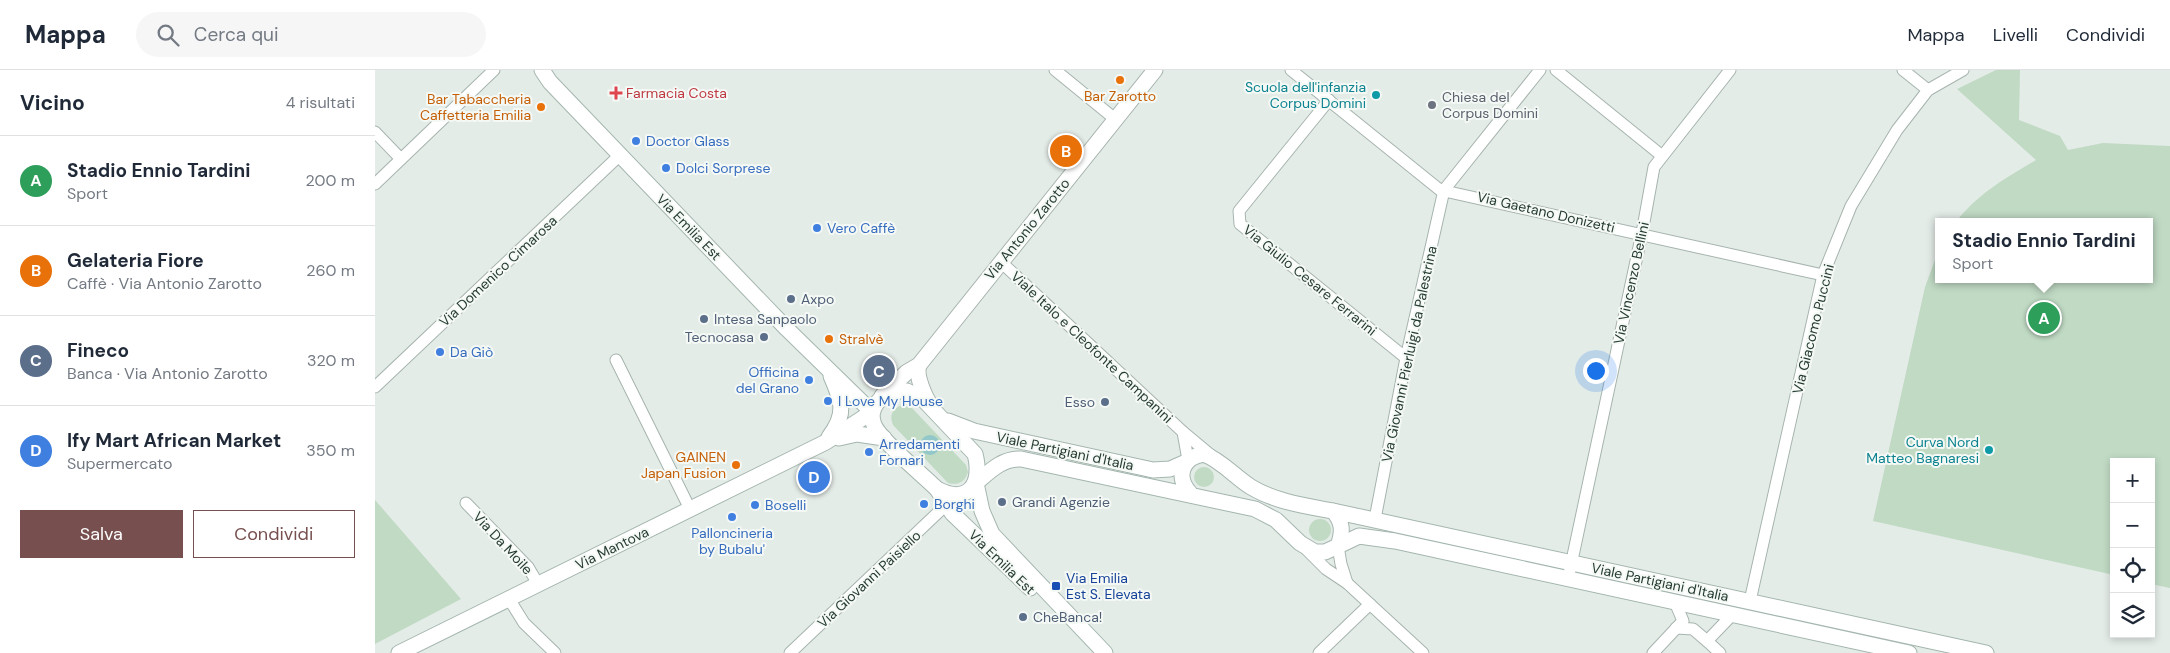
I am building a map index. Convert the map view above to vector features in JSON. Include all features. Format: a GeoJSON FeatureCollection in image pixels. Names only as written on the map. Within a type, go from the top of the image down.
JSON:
{"type":"FeatureCollection","features":[{"type":"Feature","properties":{"kind":"main road","name":"Via Emilia Est"},"geometry":{"type":"LineString","coordinates":[[531,70],[546,76],[781,322],[872,412],[874,425],[884,438],[937,489],[952,513],[1030,589],[1091,653]]}},
{"type":"Feature","properties":{"kind":"main road","name":"Via Antonio Zarotto"},"geometry":{"type":"LineString","coordinates":[[881,397],[907,372],[919,365],[1155,70]]}},
{"type":"Feature","properties":{"kind":"main road"},"geometry":{"type":"LineString","coordinates":[[919,365],[917,370],[923,393],[932,407]]}},
{"type":"Feature","properties":{"kind":"main road","name":"Via Emilia Est"},"geometry":{"type":"LineString","coordinates":[[829,370],[867,394],[881,397],[896,391],[907,391],[917,395],[932,407],[975,454],[978,466],[975,483],[981,511],[992,534],[1105,653]]}},
{"type":"Feature","properties":{"kind":"main road","name":"Via Mantova"},"geometry":{"type":"LineString","coordinates":[[825,442],[840,420],[842,409],[837,389],[829,370]]}},
{"type":"Feature","properties":{"kind":"main road"},"geometry":{"type":"LineString","coordinates":[[872,412],[881,397]]}},
{"type":"Feature","properties":{"kind":"main road","name":"Via Mantova"},"geometry":{"type":"LineString","coordinates":[[399,653],[825,442],[872,412]]}},
{"type":"Feature","properties":{"kind":"main road","name":"Viale Partigiani d'Italia"},"geometry":{"type":"LineString","coordinates":[[943,419],[974,431],[1153,470],[1170,470],[1204,454],[1214,458],[1233,475],[1269,496],[1986,653]]}},
{"type":"Feature","properties":{"kind":"main road","name":"Via Mantova"},"geometry":{"type":"LineString","coordinates":[[825,442],[857,434],[884,438]]}},
{"type":"Feature","properties":{"kind":"main road","name":"Viale Partigiani d'Italia"},"geometry":{"type":"LineString","coordinates":[[975,483],[996,466],[1008,460],[1016,459],[1238,504],[1264,513],[1285,527],[1300,543],[1315,552],[1325,552],[1359,536],[1395,541],[1909,653]]}},
{"type":"Feature","properties":{"kind":"main road"},"geometry":{"type":"LineString","coordinates":[[1187,461],[1182,472],[1182,481],[1190,494]]}},
{"type":"Feature","properties":{"kind":"main road","name":"Via Emilia Est"},"geometry":{"type":"LineString","coordinates":[[937,489],[956,496],[964,494],[975,483]]}},
{"type":"Feature","properties":{"kind":"main road"},"geometry":{"type":"LineString","coordinates":[[1333,511],[1340,518],[1342,529],[1338,546]]}},
{"type":"Feature","properties":{"kind":"street"},"geometry":{"type":"LineString","coordinates":[[375,184],[494,70]]}},
{"type":"Feature","properties":{"kind":"street"},"geometry":{"type":"LineString","coordinates":[[1055,70],[1115,119]]}},
{"type":"Feature","properties":{"kind":"street"},"geometry":{"type":"LineString","coordinates":[[1291,70],[1440,190],[1444,190],[1541,70]]}},
{"type":"Feature","properties":{"kind":"street"},"geometry":{"type":"LineString","coordinates":[[1556,70],[1661,155]]}},
{"type":"Feature","properties":{"kind":"street","name":"Via Vincenzo Bellini"},"geometry":{"type":"LineString","coordinates":[[1568,579],[1642,233],[1654,167],[1661,155],[1730,70]]}},
{"type":"Feature","properties":{"kind":"street"},"geometry":{"type":"LineString","coordinates":[[1903,70],[1929,90]]}},
{"type":"Feature","properties":{"kind":"street","name":"Via Giacomo Puccini"},"geometry":{"type":"LineString","coordinates":[[1750,601],[1823,275],[1851,206],[1897,130],[1929,90],[1963,70]]}},
{"type":"Feature","properties":{"kind":"street","name":"Via Giulio Cesare Ferrarini"},"geometry":{"type":"LineString","coordinates":[[1329,100],[1239,211],[1241,224],[1406,358]]}},
{"type":"Feature","properties":{"kind":"street"},"geometry":{"type":"LineString","coordinates":[[375,132],[401,159]]}},
{"type":"Feature","properties":{"kind":"street","name":"Via Domenico Cimarosa"},"geometry":{"type":"LineString","coordinates":[[375,387],[620,155]]}},
{"type":"Feature","properties":{"kind":"street","name":"Via Gaetano Donizetti"},"geometry":{"type":"LineString","coordinates":[[1444,190],[1823,275]]}},
{"type":"Feature","properties":{"kind":"street","name":"Via Giovanni Pierluigi da Palestrina"},"geometry":{"type":"LineString","coordinates":[[1375,519],[1406,358],[1444,190]]}},
{"type":"Feature","properties":{"kind":"street","name":"Viale Italo e Cleofonte Campanini"},"geometry":{"type":"LineString","coordinates":[[1001,262],[1183,432],[1214,458]]}},
{"type":"Feature","properties":{"kind":"street"},"geometry":{"type":"LineString","coordinates":[[616,360],[690,509]]}},
{"type":"Feature","properties":{"kind":"street","name":"Viale Italo e Cleofonte Campanini"},"geometry":{"type":"LineString","coordinates":[[1183,432],[1187,461]]}},
{"type":"Feature","properties":{"kind":"street","name":"Via Da Moile"},"geometry":{"type":"LineString","coordinates":[[466,503],[527,567],[538,584]]}},
{"type":"Feature","properties":{"kind":"street","name":"Via Giovanni Paisiello"},"geometry":{"type":"LineString","coordinates":[[790,653],[947,504]]}},
{"type":"Feature","properties":{"kind":"street"},"geometry":{"type":"LineString","coordinates":[[1300,543],[1326,569],[1347,583],[1423,653]]}},
{"type":"Feature","properties":{"kind":"street"},"geometry":{"type":"LineString","coordinates":[[1338,546],[1347,583]]}},
{"type":"Feature","properties":{"kind":"street"},"geometry":{"type":"LineString","coordinates":[[509,599],[521,620],[555,653]]}},
{"type":"Feature","properties":{"kind":"street"},"geometry":{"type":"LineString","coordinates":[[1653,653],[1683,621],[1675,602]]}},
{"type":"Feature","properties":{"kind":"street"},"geometry":{"type":"LineString","coordinates":[[1319,653],[1370,604]]}},
{"type":"Feature","properties":{"kind":"street"},"geometry":{"type":"LineString","coordinates":[[1707,641],[1733,615]]}},
{"type":"Feature","properties":{"kind":"street"},"geometry":{"type":"LineString","coordinates":[[1676,628],[1693,629],[1720,653]]}},
{"type":"Feature","properties":{"kind":"green space"},"geometry":{"type":"Polygon","coordinates":[[[1996,70],[2020,70],[2019,120],[2060,136],[2068,150],[2103,143],[2170,146],[2170,588],[2155,585],[2155,458],[2110,458],[2110,574],[1873,521],[1925,287],[1935,260],[1935,283],[2153,283],[2153,218],[1959,218],[1983,195],[2036,160],[1957,89],[1996,70]]]}},
{"type":"Feature","properties":{"kind":"green space"},"geometry":{"type":"Polygon","coordinates":[[[902,405],[912,408],[966,465],[968,472],[963,480],[955,484],[948,483],[893,425],[892,413],[902,405]]]}},
{"type":"Feature","properties":{"kind":"green space"},"geometry":{"type":"Polygon","coordinates":[[[1204,467],[1211,470],[1214,477],[1211,484],[1204,487],[1197,484],[1194,477],[1197,470],[1204,467]]]}},
{"type":"Feature","properties":{"kind":"green space"},"geometry":{"type":"Polygon","coordinates":[[[375,500],[461,599],[375,644],[375,500]]]}},
{"type":"Feature","properties":{"kind":"green space"},"geometry":{"type":"Polygon","coordinates":[[[1316,519],[1324,519],[1331,526],[1331,534],[1324,541],[1316,541],[1309,534],[1309,526],[1316,519]]]}},
{"type":"Feature","properties":{"kind":"water"},"geometry":{"type":"Polygon","coordinates":[[[930,435],[937,438],[940,445],[937,452],[930,455],[923,452],[920,445],[923,438],[930,435]]]}},
{"type":"Feature","properties":{"kind":"place","name":"Bar Zarotto"},"geometry":{"type":"Point","coordinates":[1120,80]}},
{"type":"Feature","properties":{"kind":"place","name":"Farmacia Costa"},"geometry":{"type":"Point","coordinates":[616,93]}},
{"type":"Feature","properties":{"kind":"place","name":"Scuola dell'infanzia Corpus Domini"},"geometry":{"type":"Point","coordinates":[1376,95]}},
{"type":"Feature","properties":{"kind":"place","name":"Chiesa del Corpus Domini"},"geometry":{"type":"Point","coordinates":[1432,105]}},
{"type":"Feature","properties":{"kind":"place","name":"Bar Tabaccheria Caffetteria Emilia"},"geometry":{"type":"Point","coordinates":[541,107]}},
{"type":"Feature","properties":{"kind":"place","name":"Doctor Glass"},"geometry":{"type":"Point","coordinates":[636,141]}},
{"type":"Feature","properties":{"kind":"place","name":"Gelateria Fiore"},"geometry":{"type":"Point","coordinates":[1066,151]}},
{"type":"Feature","properties":{"kind":"place","name":"Dolci Sorprese"},"geometry":{"type":"Point","coordinates":[666,168]}},
{"type":"Feature","properties":{"kind":"place","name":"Vero Caffè"},"geometry":{"type":"Point","coordinates":[817,228]}},
{"type":"Feature","properties":{"kind":"place","name":"Axpo"},"geometry":{"type":"Point","coordinates":[791,299]}},
{"type":"Feature","properties":{"kind":"place","name":"Stadio Ennio Tardini"},"geometry":{"type":"Point","coordinates":[2044,318]}},
{"type":"Feature","properties":{"kind":"place","name":"Intesa Sanpaolo"},"geometry":{"type":"Point","coordinates":[704,319]}},
{"type":"Feature","properties":{"kind":"place","name":"Tecnocasa"},"geometry":{"type":"Point","coordinates":[764,337]}},
{"type":"Feature","properties":{"kind":"place","name":"Stralvè"},"geometry":{"type":"Point","coordinates":[829,339]}},
{"type":"Feature","properties":{"kind":"place","name":"Da Giò"},"geometry":{"type":"Point","coordinates":[440,352]}},
{"type":"Feature","properties":{"kind":"place","name":"Fineco"},"geometry":{"type":"Point","coordinates":[879,371]}},
{"type":"Feature","properties":{"kind":"place","name":"Officina del Grano"},"geometry":{"type":"Point","coordinates":[809,380]}},
{"type":"Feature","properties":{"kind":"place","name":"I Love My House"},"geometry":{"type":"Point","coordinates":[828,401]}},
{"type":"Feature","properties":{"kind":"place","name":"Esso"},"geometry":{"type":"Point","coordinates":[1105,402]}},
{"type":"Feature","properties":{"kind":"place","name":"Curva Nord Matteo Bagnaresi"},"geometry":{"type":"Point","coordinates":[1989,450]}},
{"type":"Feature","properties":{"kind":"place","name":"Arredamenti Fornari"},"geometry":{"type":"Point","coordinates":[869,452]}},
{"type":"Feature","properties":{"kind":"place","name":"GAINEN Japan Fusion"},"geometry":{"type":"Point","coordinates":[736,465]}},
{"type":"Feature","properties":{"kind":"place","name":"Ify Mart African Market"},"geometry":{"type":"Point","coordinates":[814,477]}},
{"type":"Feature","properties":{"kind":"place","name":"Grandi Agenzie"},"geometry":{"type":"Point","coordinates":[1002,502]}},
{"type":"Feature","properties":{"kind":"place","name":"Borghi"},"geometry":{"type":"Point","coordinates":[924,504]}},
{"type":"Feature","properties":{"kind":"place","name":"Boselli"},"geometry":{"type":"Point","coordinates":[755,505]}},
{"type":"Feature","properties":{"kind":"place","name":"Palloncineria by Bubalu'"},"geometry":{"type":"Point","coordinates":[732,517]}},
{"type":"Feature","properties":{"kind":"place","name":"Via Emilia Est S. Elevata"},"geometry":{"type":"Point","coordinates":[1056,586]}},
{"type":"Feature","properties":{"kind":"place","name":"CheBanca!"},"geometry":{"type":"Point","coordinates":[1023,617]}}]}
